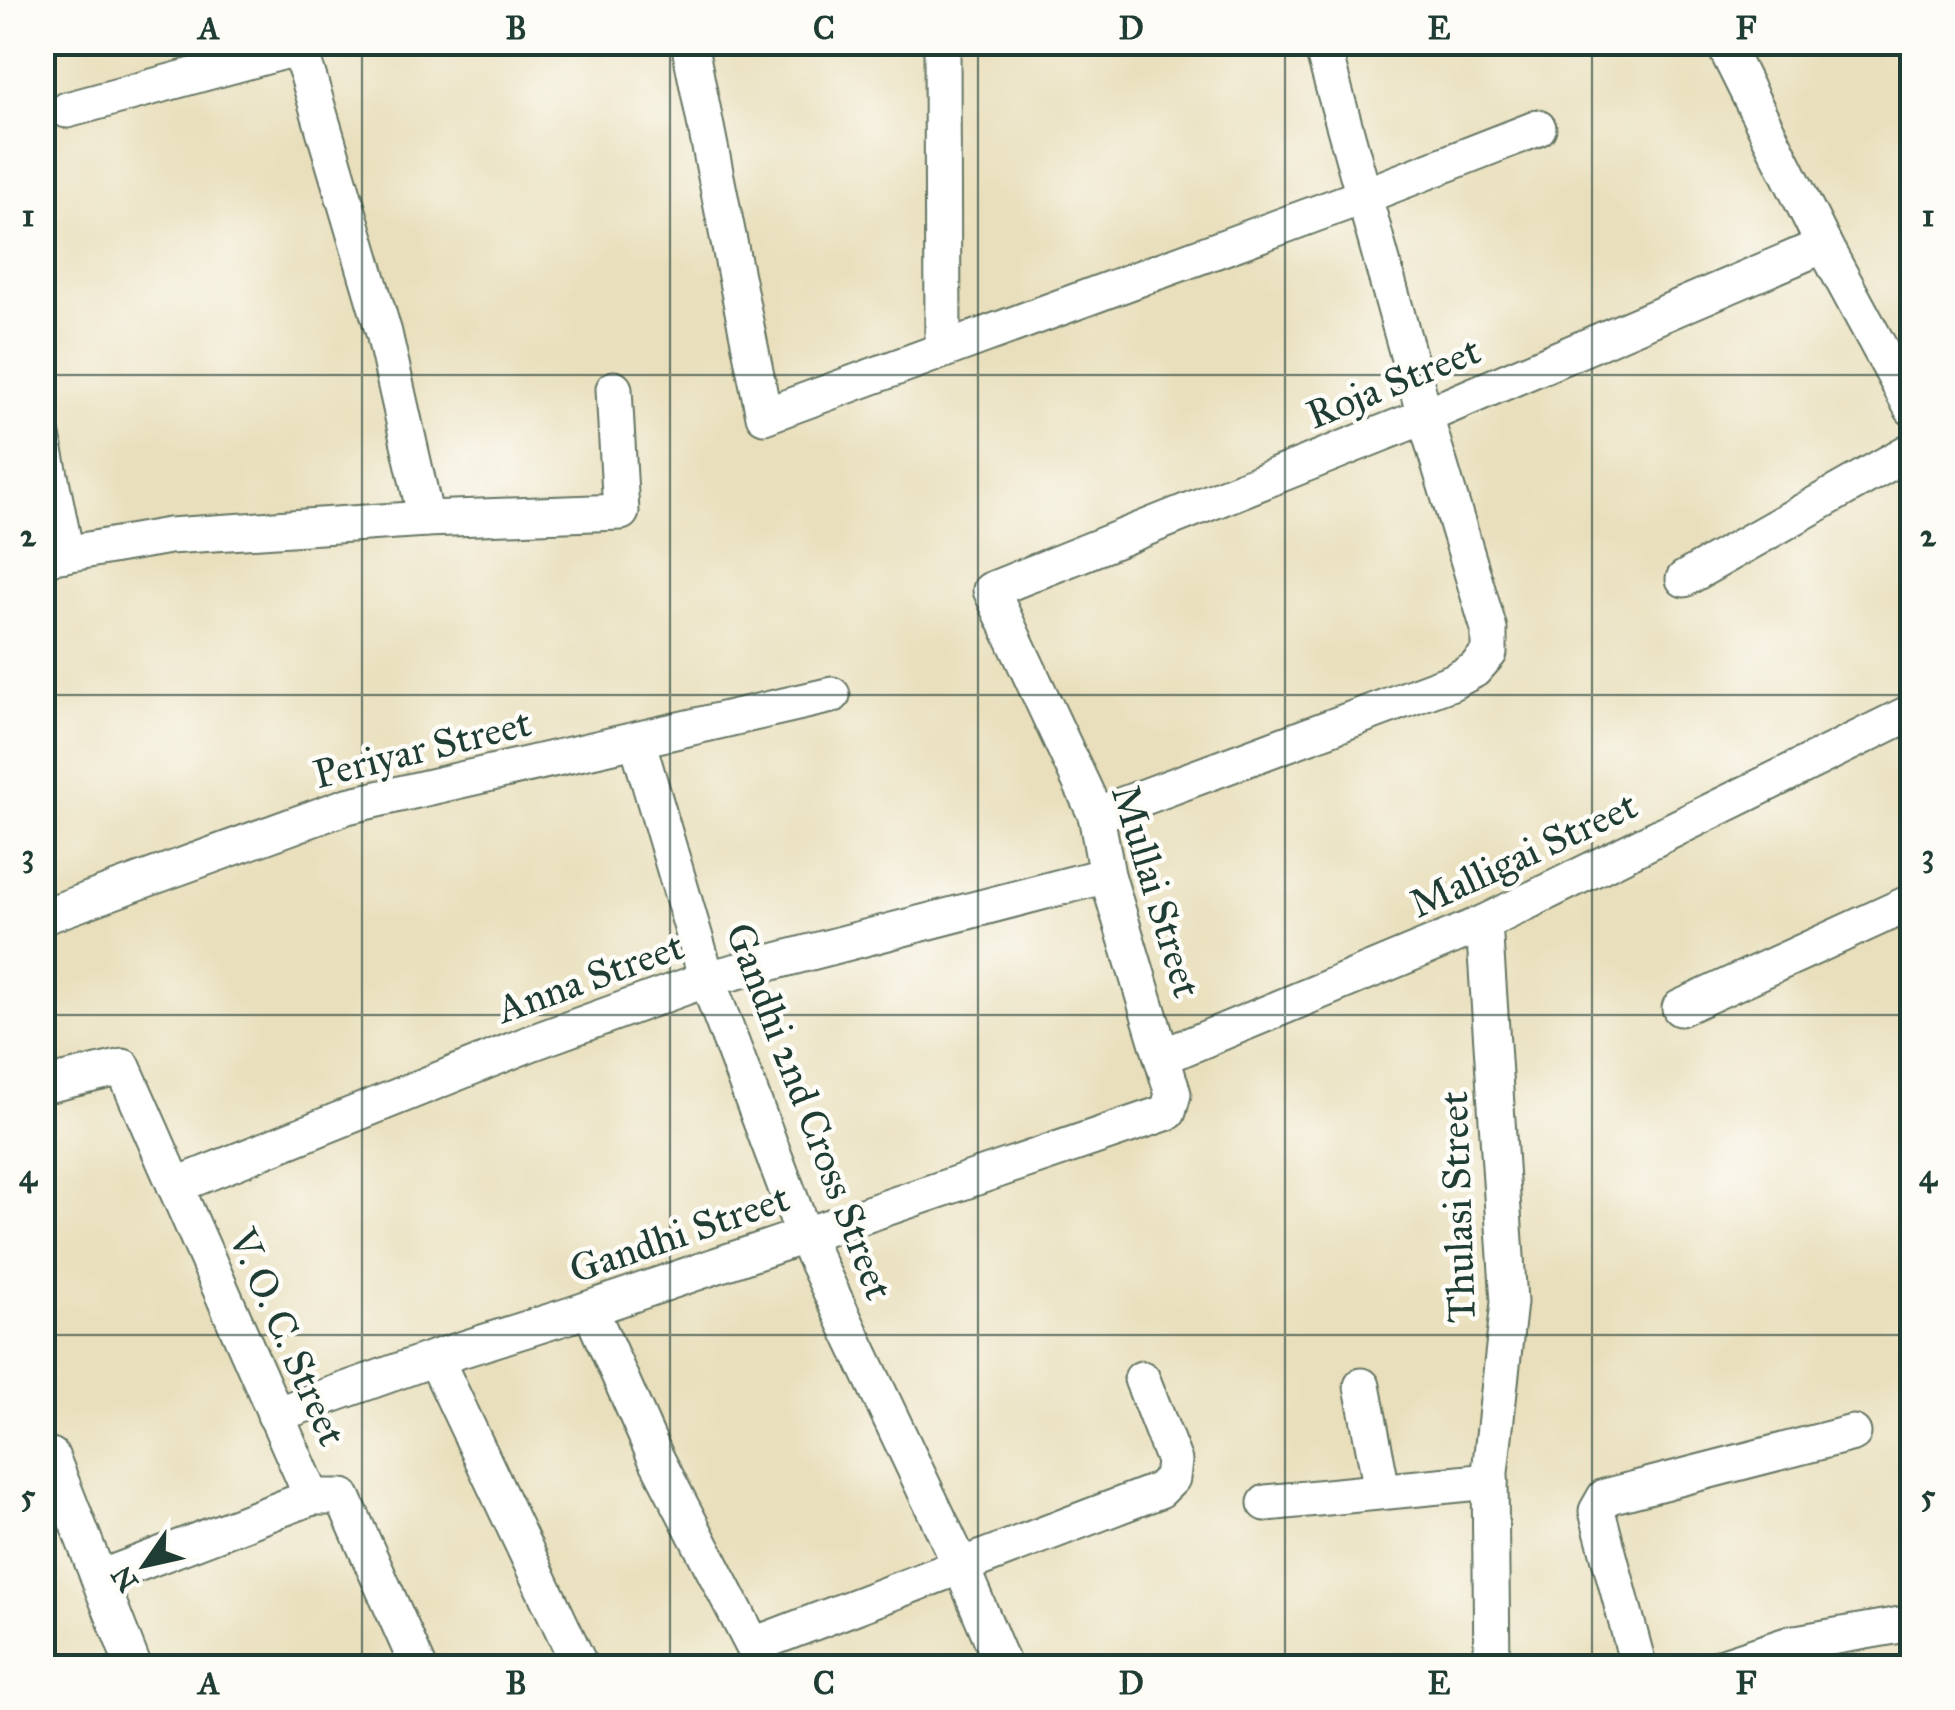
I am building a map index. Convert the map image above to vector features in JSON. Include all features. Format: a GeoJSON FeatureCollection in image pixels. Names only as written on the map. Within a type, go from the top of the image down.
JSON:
{"type":"FeatureCollection","features":[{"type":"Feature","properties":{"kind":"street"},"geometry":{"type":"LineString","coordinates":[[689,42],[764,416],[1364,196],[1538,128]]}},
{"type":"Feature","properties":{"kind":"street"},"geometry":{"type":"LineString","coordinates":[[942,42],[943,350]]}},
{"type":"Feature","properties":{"kind":"street"},"geometry":{"type":"LineString","coordinates":[[1096,815],[1452,682],[1474,670],[1489,653],[1489,630],[1425,416],[1322,42]]}},
{"type":"Feature","properties":{"kind":"street"},"geometry":{"type":"LineString","coordinates":[[1724,42],[1824,245],[1912,408]]}},
{"type":"Feature","properties":{"kind":"street"},"geometry":{"type":"LineString","coordinates":[[67,110],[296,45],[384,333],[426,519]]}},
{"type":"Feature","properties":{"kind":"street","name":"Roja Street"},"geometry":{"type":"LineString","coordinates":[[992,590],[1425,416],[1824,245]]}},
{"type":"Feature","properties":{"kind":"street"},"geometry":{"type":"LineString","coordinates":[[42,436],[54,556],[169,536],[426,519],[621,512],[614,388]]}},
{"type":"Feature","properties":{"kind":"street"},"geometry":{"type":"LineString","coordinates":[[1684,578],[1912,450]]}},
{"type":"Feature","properties":{"kind":"street","name":"Mullai Street"},"geometry":{"type":"LineString","coordinates":[[992,590],[1096,815],[1107,875],[1173,1094],[1168,1112]]}},
{"type":"Feature","properties":{"kind":"street","name":"Periyar Street"},"geometry":{"type":"LineString","coordinates":[[42,917],[347,806],[832,695]]}},
{"type":"Feature","properties":{"kind":"street","name":"Malligai Street"},"geometry":{"type":"LineString","coordinates":[[1162,1058],[1484,923],[1912,712]]}},
{"type":"Feature","properties":{"kind":"street","name":"Gandhi 2nd Cross Street"},"geometry":{"type":"LineString","coordinates":[[637,740],[707,979],[804,1235],[960,1564],[1004,1668]]}},
{"type":"Feature","properties":{"kind":"street","name":"Anna Street"},"geometry":{"type":"LineString","coordinates":[[175,1186],[531,1042],[707,979],[1107,875]]}},
{"type":"Feature","properties":{"kind":"street"},"geometry":{"type":"LineString","coordinates":[[1680,1008],[1912,902]]}},
{"type":"Feature","properties":{"kind":"street","name":"Thulasi Street"},"geometry":{"type":"LineString","coordinates":[[1484,923],[1509,1302],[1490,1482],[1492,1668]]}},
{"type":"Feature","properties":{"kind":"street","name":"V. O. C. Street"},"geometry":{"type":"LineString","coordinates":[[42,1086],[122,1067],[312,1497],[343,1497],[419,1668]]}},
{"type":"Feature","properties":{"kind":"street","name":"Gandhi Street"},"geometry":{"type":"LineString","coordinates":[[276,1415],[1168,1112]]}},
{"type":"Feature","properties":{"kind":"street"},"geometry":{"type":"LineString","coordinates":[[590,1308],[655,1456],[759,1656],[960,1564],[1160,1490],[1172,1478],[1174,1460],[1142,1379]]}},
{"type":"Feature","properties":{"kind":"street"},"geometry":{"type":"LineString","coordinates":[[435,1358],[582,1668]]}},
{"type":"Feature","properties":{"kind":"street"},"geometry":{"type":"LineString","coordinates":[[1362,1386],[1382,1490]]}},
{"type":"Feature","properties":{"kind":"street"},"geometry":{"type":"LineString","coordinates":[[1639,1668],[1598,1503],[1605,1497],[1854,1433]]}},
{"type":"Feature","properties":{"kind":"street"},"geometry":{"type":"LineString","coordinates":[[50,1456],[134,1668]]}},
{"type":"Feature","properties":{"kind":"street"},"geometry":{"type":"LineString","coordinates":[[1266,1503],[1490,1482]]}},
{"type":"Feature","properties":{"kind":"street"},"geometry":{"type":"LineString","coordinates":[[100,1578],[312,1497]]}},
{"type":"Feature","properties":{"kind":"street"},"geometry":{"type":"LineString","coordinates":[[1717,1668],[1794,1656],[1912,1623]]}}]}
